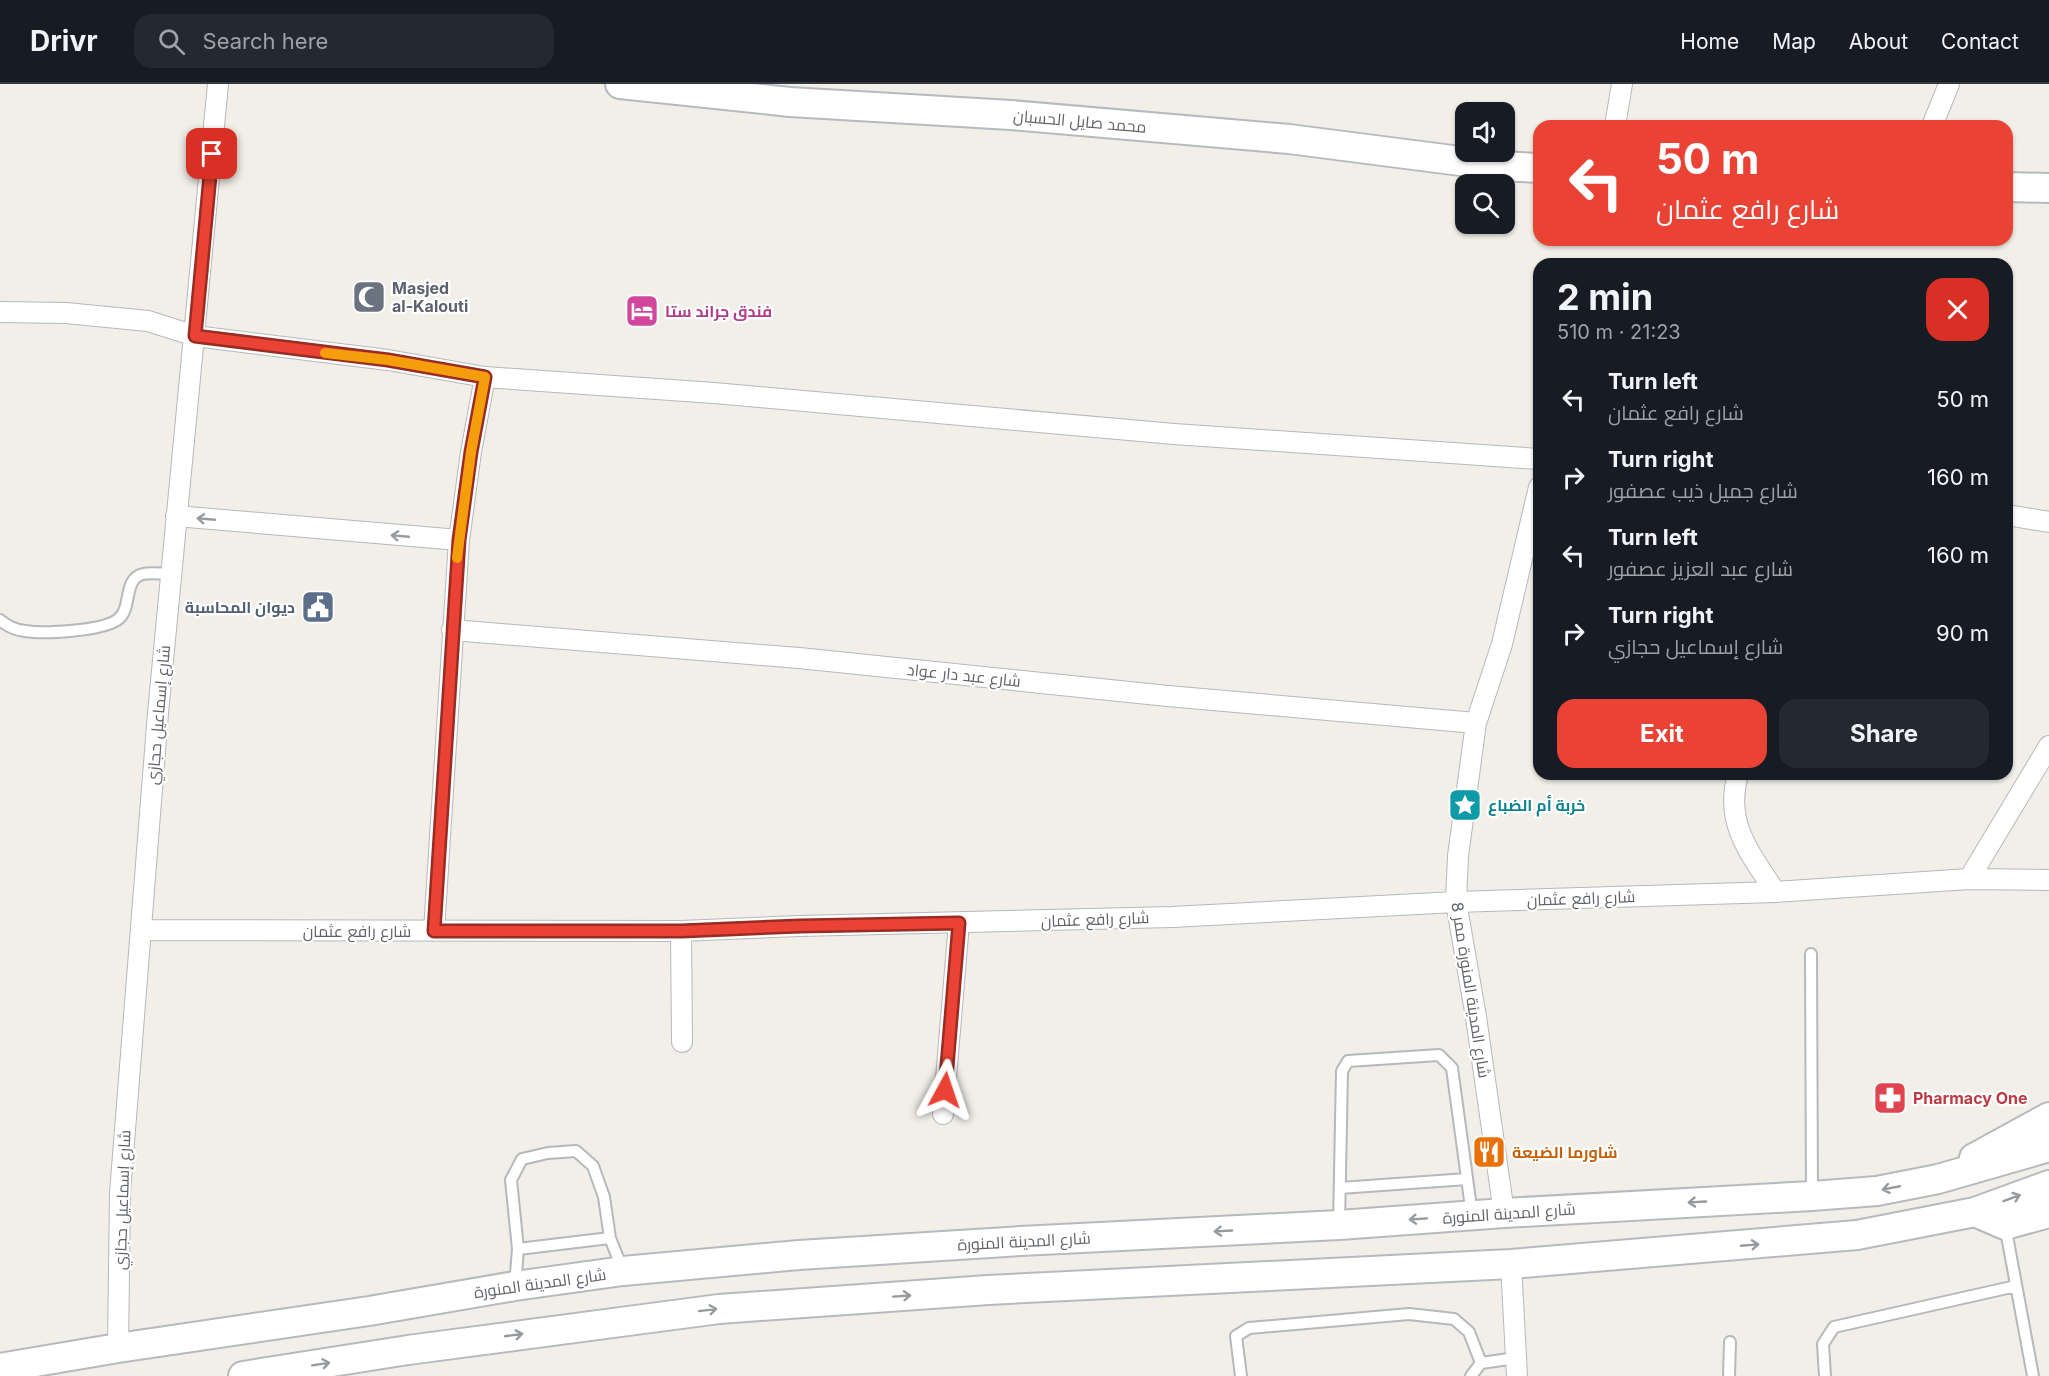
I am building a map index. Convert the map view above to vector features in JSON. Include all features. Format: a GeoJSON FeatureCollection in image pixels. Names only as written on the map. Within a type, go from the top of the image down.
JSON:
{"type":"FeatureCollection","features":[{"type":"Feature","properties":{"kind":"main road","name":"محمد صايل الحسبان"},"geometry":{"type":"LineString","coordinates":[[620,84],[1288,139],[1499,166],[1533,168]]}},
{"type":"Feature","properties":{"kind":"main road"},"geometry":{"type":"LineString","coordinates":[[2013,187],[2049,188]]}},
{"type":"Feature","properties":{"kind":"main road"},"geometry":{"type":"LineString","coordinates":[[1938,1179],[2049,1117]]}},
{"type":"Feature","properties":{"kind":"main road","name":"شارع المدينة المنورة"},"geometry":{"type":"LineString","coordinates":[[0,1368],[623,1271],[799,1255],[1340,1225],[1877,1191],[1938,1179],[2049,1147]]}},
{"type":"Feature","properties":{"kind":"main road"},"geometry":{"type":"LineString","coordinates":[[243,1376],[420,1348],[719,1309],[988,1290],[1511,1264],[1857,1235],[1975,1212],[2049,1185]]}},
{"type":"Feature","properties":{"kind":"main road"},"geometry":{"type":"LineString","coordinates":[[1975,1212],[2004,1225],[2049,1214]]}},
{"type":"Feature","properties":{"kind":"street","name":"شارع إسماعيل حجازي"},"geometry":{"type":"LineString","coordinates":[[118,1348],[120,1193],[158,713],[218,84]]}},
{"type":"Feature","properties":{"kind":"street"},"geometry":{"type":"LineString","coordinates":[[1615,120],[1622,84]]}},
{"type":"Feature","properties":{"kind":"street"},"geometry":{"type":"LineString","coordinates":[[1934,120],[1949,84]]}},
{"type":"Feature","properties":{"kind":"street"},"geometry":{"type":"LineString","coordinates":[[0,312],[66,313],[148,321],[195,336],[388,360],[485,377],[714,393],[1174,434],[1533,459]]}},
{"type":"Feature","properties":{"kind":"street"},"geometry":{"type":"LineString","coordinates":[[434,931],[459,540],[471,452],[485,377]]}},
{"type":"Feature","properties":{"kind":"street","name":"شارع المدينة المنورة ممر 8"},"geometry":{"type":"LineString","coordinates":[[1504,1213],[1476,1017],[1456,902],[1458,856],[1476,723],[1502,644],[1533,512]]}},
{"type":"Feature","properties":{"kind":"street"},"geometry":{"type":"LineString","coordinates":[[176,516],[459,540]]}},
{"type":"Feature","properties":{"kind":"street"},"geometry":{"type":"LineString","coordinates":[[2013,516],[2049,522]]}},
{"type":"Feature","properties":{"kind":"street","name":"شارع عبد دار عواد"},"geometry":{"type":"LineString","coordinates":[[452,630],[799,658],[1168,696],[1476,723]]}},
{"type":"Feature","properties":{"kind":"street"},"geometry":{"type":"LineString","coordinates":[[1969,879],[2049,746]]}},
{"type":"Feature","properties":{"kind":"street"},"geometry":{"type":"LineString","coordinates":[[1736,780],[1733,792],[1734,812],[1742,840],[1775,892]]}},
{"type":"Feature","properties":{"kind":"street","name":"شارع رافع عثمان"},"geometry":{"type":"LineString","coordinates":[[141,930],[681,931],[1172,917],[1456,902],[1775,892],[1969,879],[2049,880]]}},
{"type":"Feature","properties":{"kind":"street"},"geometry":{"type":"LineString","coordinates":[[943,1114],[959,923]]}},
{"type":"Feature","properties":{"kind":"street"},"geometry":{"type":"LineString","coordinates":[[681,931],[682,1042]]}},
{"type":"Feature","properties":{"kind":"street"},"geometry":{"type":"LineString","coordinates":[[1511,1264],[1516,1367]]}},
{"type":"Feature","properties":{"kind":"lane"},"geometry":{"type":"LineString","coordinates":[[0,620],[8,627],[24,631],[57,632],[106,624],[122,616],[130,585],[136,577],[144,574],[171,574]]}},
{"type":"Feature","properties":{"kind":"lane"},"geometry":{"type":"LineString","coordinates":[[1811,954],[1812,1196]]}},
{"type":"Feature","properties":{"kind":"lane"},"geometry":{"type":"LineString","coordinates":[[1340,1225],[1342,1071],[1348,1061],[1439,1055],[1452,1068],[1472,1215]]}},
{"type":"Feature","properties":{"kind":"lane"},"geometry":{"type":"LineString","coordinates":[[515,1286],[518,1249],[511,1180],[522,1159],[548,1153],[576,1151],[593,1166],[604,1197],[610,1239],[623,1271]]}},
{"type":"Feature","properties":{"kind":"lane"},"geometry":{"type":"LineString","coordinates":[[1340,1188],[1467,1179]]}},
{"type":"Feature","properties":{"kind":"lane"},"geometry":{"type":"LineString","coordinates":[[2004,1225],[2033,1376]]}},
{"type":"Feature","properties":{"kind":"lane"},"geometry":{"type":"LineString","coordinates":[[518,1249],[610,1239]]}},
{"type":"Feature","properties":{"kind":"lane"},"geometry":{"type":"LineString","coordinates":[[1825,1376],[1823,1344],[1834,1327],[2016,1286]]}},
{"type":"Feature","properties":{"kind":"lane"},"geometry":{"type":"LineString","coordinates":[[1241,1376],[1236,1336],[1249,1328],[1409,1314],[1455,1319],[1468,1332],[1481,1363]]}},
{"type":"Feature","properties":{"kind":"lane"},"geometry":{"type":"LineString","coordinates":[[1730,1342],[1730,1376]]}},
{"type":"Feature","properties":{"kind":"lane"},"geometry":{"type":"LineString","coordinates":[[1481,1363],[1516,1367]]}},
{"type":"Feature","properties":{"kind":"lane"},"geometry":{"type":"LineString","coordinates":[[1471,1376],[1481,1363]]}},
{"type":"Feature","properties":{"kind":"slow traffic"},"geometry":{"type":"LineString","coordinates":[[325,353],[388,360],[485,377],[471,452],[457,558]]}},
{"type":"Feature","properties":{"kind":"place","name":"Masjed al-Kalouti"},"geometry":{"type":"Point","coordinates":[369,297]}},
{"type":"Feature","properties":{"kind":"place","name":"فندق جراند ستا"},"geometry":{"type":"Point","coordinates":[642,311]}},
{"type":"Feature","properties":{"kind":"place","name":"ديوان المحاسبة"},"geometry":{"type":"Point","coordinates":[318,607]}},
{"type":"Feature","properties":{"kind":"place","name":"خربة أم الضباع"},"geometry":{"type":"Point","coordinates":[1465,805]}},
{"type":"Feature","properties":{"kind":"place","name":"Pharmacy One"},"geometry":{"type":"Point","coordinates":[1890,1098]}},
{"type":"Feature","properties":{"kind":"place","name":"شاورما الضيعة"},"geometry":{"type":"Point","coordinates":[1489,1152]}},
{"type":"Feature","properties":{"kind":"route"},"geometry":{"type":"LineString","coordinates":[[212,154],[195,336],[388,360],[485,377],[471,452],[459,540],[434,931],[681,931],[959,923],[945,1090]]}}]}
